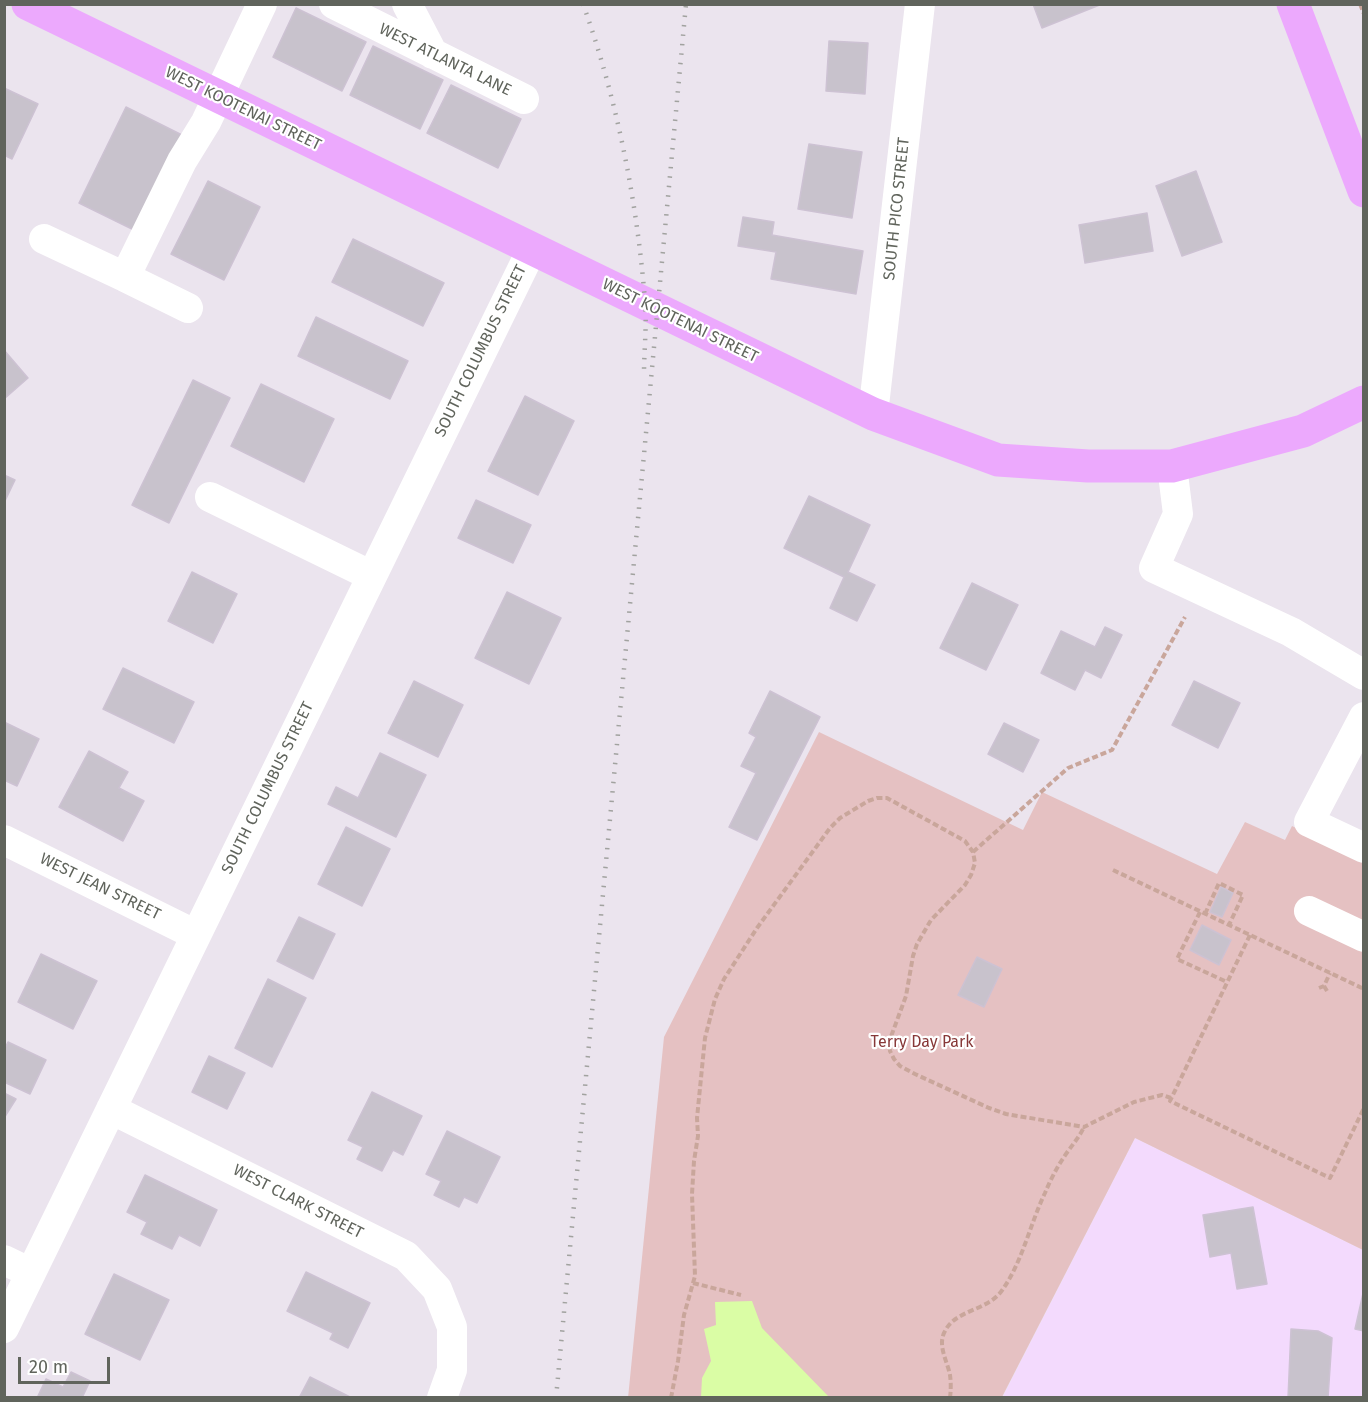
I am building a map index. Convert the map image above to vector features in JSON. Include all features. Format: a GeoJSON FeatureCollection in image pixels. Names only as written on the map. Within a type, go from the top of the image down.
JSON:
{"type":"FeatureCollection","features":[{"type":"Feature","properties":{"kind":"main road","name":"WEST KOOTENAI STREET"},"geometry":{"type":"LineString","coordinates":[[28,4],[873,414],[998,460],[1088,466],[1172,466],[1303,431],[1364,402]]}},
{"type":"Feature","properties":{"kind":"main road"},"geometry":{"type":"LineString","coordinates":[[1293,4],[1364,191]]}},
{"type":"Feature","properties":{"kind":"street"},"geometry":{"type":"LineString","coordinates":[[125,277],[182,162],[206,122],[262,4]]}},
{"type":"Feature","properties":{"kind":"street","name":"WEST ATLANTA LANE"},"geometry":{"type":"LineString","coordinates":[[334,4],[524,99]]}},
{"type":"Feature","properties":{"kind":"street"},"geometry":{"type":"LineString","coordinates":[[407,4],[433,54]]}},
{"type":"Feature","properties":{"kind":"street","name":"SOUTH PICO STREET"},"geometry":{"type":"LineString","coordinates":[[873,414],[920,4]]}},
{"type":"Feature","properties":{"kind":"street"},"geometry":{"type":"LineString","coordinates":[[44,239],[188,308]]}},
{"type":"Feature","properties":{"kind":"street","name":"SOUTH COLUMBUS STREET"},"geometry":{"type":"LineString","coordinates":[[4,1328],[532,249]]}},
{"type":"Feature","properties":{"kind":"street"},"geometry":{"type":"LineString","coordinates":[[1172,466],[1178,514],[1154,568],[1291,632],[1364,675]]}},
{"type":"Feature","properties":{"kind":"street"},"geometry":{"type":"LineString","coordinates":[[210,497],[372,576]]}},
{"type":"Feature","properties":{"kind":"street"},"geometry":{"type":"LineString","coordinates":[[1364,717],[1309,822],[1364,848]]}},
{"type":"Feature","properties":{"kind":"street","name":"WEST JEAN STREET"},"geometry":{"type":"LineString","coordinates":[[4,840],[196,935]]}},
{"type":"Feature","properties":{"kind":"street"},"geometry":{"type":"LineString","coordinates":[[1309,911],[1364,938]]}},
{"type":"Feature","properties":{"kind":"street","name":"WEST CLARK STREET"},"geometry":{"type":"LineString","coordinates":[[111,1109],[406,1256],[437,1289],[452,1327],[452,1370],[442,1398]]}},
{"type":"Feature","properties":{"kind":"street"},"geometry":{"type":"LineString","coordinates":[[4,1260],[31,1273]]}},
{"type":"Feature","properties":{"kind":"path"},"geometry":{"type":"LineString","coordinates":[[1360,4],[1364,14]]}},
{"type":"Feature","properties":{"kind":"path"},"geometry":{"type":"LineString","coordinates":[[973,852],[1068,768],[1112,750],[1198,589]]}},
{"type":"Feature","properties":{"kind":"path"},"geometry":{"type":"LineString","coordinates":[[671,1398],[684,1315],[695,1275],[692,1194],[705,1038],[715,999],[724,979],[757,928],[830,828],[840,818],[877,798],[887,798],[954,834],[965,841],[973,852],[975,863],[965,885],[931,920],[917,944],[906,996],[891,1034],[890,1051],[900,1066],[1006,1114],[1084,1127],[1134,1102],[1162,1095],[1172,1098]]}},
{"type":"Feature","properties":{"kind":"path"},"geometry":{"type":"LineString","coordinates":[[1113,870],[1364,989]]}},
{"type":"Feature","properties":{"kind":"path"},"geometry":{"type":"LineString","coordinates":[[1227,982],[1177,959],[1219,883],[1243,895],[1229,925]]}},
{"type":"Feature","properties":{"kind":"path"},"geometry":{"type":"LineString","coordinates":[[1250,935],[1170,1101],[1330,1178],[1364,1108]]}},
{"type":"Feature","properties":{"kind":"path"},"geometry":{"type":"LineString","coordinates":[[1319,988],[1324,986],[1330,974]]}},
{"type":"Feature","properties":{"kind":"path"},"geometry":{"type":"LineString","coordinates":[[1324,986],[1327,991]]}},
{"type":"Feature","properties":{"kind":"path"},"geometry":{"type":"LineString","coordinates":[[950,1398],[950,1376],[942,1340],[945,1330],[961,1316],[988,1304],[1004,1289],[1023,1250],[1045,1192],[1063,1158],[1080,1137],[1084,1127]]}},
{"type":"Feature","properties":{"kind":"path"},"geometry":{"type":"LineString","coordinates":[[693,1283],[741,1295]]}},
{"type":"Feature","properties":{"kind":"shaded area"},"geometry":{"type":"Polygon","coordinates":[[[1135,1138],[1363,1250],[1363,1397],[1002,1398],[1135,1138]]]}},
{"type":"Feature","properties":{"kind":"shaded area"},"geometry":{"type":"Polygon","coordinates":[[[752,1301],[762,1328],[829,1397],[701,1397],[702,1378],[711,1361],[704,1329],[716,1325],[715,1302],[752,1301]]]}},
{"type":"Feature","properties":{"kind":"green space","name":"Terry Day Park"},"geometry":{"type":"Polygon","coordinates":[[[819,732],[1023,830],[1042,792],[1217,874],[1245,822],[1285,840],[1292,826],[1363,861],[1363,1250],[1135,1138],[1002,1397],[628,1398],[664,1037],[819,732]]]}},
{"type":"Feature","properties":{"kind":"building"},"geometry":{"type":"Polygon","coordinates":[[[1033,4],[1102,4],[1042,28],[1033,4]]]}},
{"type":"Feature","properties":{"kind":"building"},"geometry":{"type":"Polygon","coordinates":[[[296,8],[366,42],[342,91],[273,57],[296,8]]]}},
{"type":"Feature","properties":{"kind":"building"},"geometry":{"type":"Polygon","coordinates":[[[829,41],[868,43],[865,94],[826,91],[829,41]]]}},
{"type":"Feature","properties":{"kind":"building"},"geometry":{"type":"Polygon","coordinates":[[[373,46],[443,80],[420,129],[350,95],[373,46]]]}},
{"type":"Feature","properties":{"kind":"building"},"geometry":{"type":"Polygon","coordinates":[[[451,85],[521,119],[498,168],[427,133],[451,85]]]}},
{"type":"Feature","properties":{"kind":"building"},"geometry":{"type":"Polygon","coordinates":[[[4,88],[38,104],[12,159],[4,155],[4,88]]]}},
{"type":"Feature","properties":{"kind":"building"},"geometry":{"type":"Polygon","coordinates":[[[126,107],[184,136],[138,232],[79,203],[126,107]]]}},
{"type":"Feature","properties":{"kind":"building"},"geometry":{"type":"Polygon","coordinates":[[[809,144],[862,152],[852,218],[798,209],[809,144]]]}},
{"type":"Feature","properties":{"kind":"building"},"geometry":{"type":"Polygon","coordinates":[[[1196,171],[1222,242],[1182,256],[1156,186],[1196,171]]]}},
{"type":"Feature","properties":{"kind":"building"},"geometry":{"type":"Polygon","coordinates":[[[208,181],[260,207],[224,280],[171,254],[208,181]]]}},
{"type":"Feature","properties":{"kind":"building"},"geometry":{"type":"Polygon","coordinates":[[[1147,213],[1153,251],[1085,263],[1079,225],[1147,213]]]}},
{"type":"Feature","properties":{"kind":"building"},"geometry":{"type":"Polygon","coordinates":[[[743,217],[774,222],[772,235],[863,251],[856,294],[771,279],[776,252],[738,246],[743,217]]]}},
{"type":"Feature","properties":{"kind":"building"},"geometry":{"type":"Polygon","coordinates":[[[353,239],[444,283],[423,326],[332,282],[353,239]]]}},
{"type":"Feature","properties":{"kind":"building"},"geometry":{"type":"Polygon","coordinates":[[[316,317],[408,361],[390,399],[298,356],[316,317]]]}},
{"type":"Feature","properties":{"kind":"building"},"geometry":{"type":"Polygon","coordinates":[[[4,350],[28,378],[4,399],[4,350]]]}},
{"type":"Feature","properties":{"kind":"building"},"geometry":{"type":"Polygon","coordinates":[[[193,380],[230,398],[169,523],[132,505],[193,380]]]}},
{"type":"Feature","properties":{"kind":"building"},"geometry":{"type":"Polygon","coordinates":[[[261,384],[334,419],[304,482],[231,446],[261,384]]]}},
{"type":"Feature","properties":{"kind":"building"},"geometry":{"type":"Polygon","coordinates":[[[525,396],[574,421],[538,495],[488,471],[525,396]]]}},
{"type":"Feature","properties":{"kind":"building"},"geometry":{"type":"Polygon","coordinates":[[[4,475],[15,480],[4,503],[4,475]]]}},
{"type":"Feature","properties":{"kind":"building"},"geometry":{"type":"Polygon","coordinates":[[[809,496],[870,525],[848,572],[875,585],[857,621],[830,608],[844,577],[784,548],[809,496]]]}},
{"type":"Feature","properties":{"kind":"building"},"geometry":{"type":"Polygon","coordinates":[[[476,500],[531,525],[513,563],[458,538],[476,500]]]}},
{"type":"Feature","properties":{"kind":"building"},"geometry":{"type":"Polygon","coordinates":[[[192,572],[237,594],[213,643],[168,621],[192,572]]]}},
{"type":"Feature","properties":{"kind":"building"},"geometry":{"type":"Polygon","coordinates":[[[972,583],[1018,605],[986,670],[940,648],[972,583]]]}},
{"type":"Feature","properties":{"kind":"building"},"geometry":{"type":"Polygon","coordinates":[[[507,592],[561,618],[529,684],[475,658],[507,592]]]}},
{"type":"Feature","properties":{"kind":"building"},"geometry":{"type":"Polygon","coordinates":[[[1105,627],[1122,635],[1101,678],[1085,670],[1075,690],[1041,673],[1061,631],[1095,647],[1105,627]]]}},
{"type":"Feature","properties":{"kind":"building"},"geometry":{"type":"Polygon","coordinates":[[[123,668],[194,702],[174,743],[103,709],[123,668]]]}},
{"type":"Feature","properties":{"kind":"building"},"geometry":{"type":"Polygon","coordinates":[[[414,681],[463,705],[438,757],[388,733],[414,681]]]}},
{"type":"Feature","properties":{"kind":"building"},"geometry":{"type":"Polygon","coordinates":[[[1194,681],[1240,703],[1218,748],[1172,725],[1194,681]]]}},
{"type":"Feature","properties":{"kind":"building"},"geometry":{"type":"Polygon","coordinates":[[[770,691],[820,717],[757,840],[729,827],[756,773],[741,766],[756,737],[749,733],[770,691]]]}},
{"type":"Feature","properties":{"kind":"building"},"geometry":{"type":"Polygon","coordinates":[[[4,722],[39,739],[17,786],[4,780],[4,722]]]}},
{"type":"Feature","properties":{"kind":"building"},"geometry":{"type":"Polygon","coordinates":[[[1004,723],[1039,740],[1023,772],[988,754],[1004,723]]]}},
{"type":"Feature","properties":{"kind":"building"},"geometry":{"type":"Polygon","coordinates":[[[89,751],[128,772],[119,788],[144,801],[123,841],[59,807],[89,751]]]}},
{"type":"Feature","properties":{"kind":"building"},"geometry":{"type":"Polygon","coordinates":[[[380,753],[426,775],[396,837],[328,804],[336,787],[358,798],[380,753]]]}},
{"type":"Feature","properties":{"kind":"building"},"geometry":{"type":"Polygon","coordinates":[[[346,827],[390,849],[362,906],[318,884],[346,827]]]}},
{"type":"Feature","properties":{"kind":"building"},"geometry":{"type":"Polygon","coordinates":[[[1221,887],[1233,893],[1222,917],[1210,912],[1221,887]]]}},
{"type":"Feature","properties":{"kind":"building"},"geometry":{"type":"Polygon","coordinates":[[[299,917],[335,934],[313,979],[277,961],[299,917]]]}},
{"type":"Feature","properties":{"kind":"building"},"geometry":{"type":"Polygon","coordinates":[[[1202,925],[1231,940],[1219,965],[1190,950],[1202,925]]]}},
{"type":"Feature","properties":{"kind":"building"},"geometry":{"type":"Polygon","coordinates":[[[41,954],[97,981],[73,1029],[18,1002],[41,954]]]}},
{"type":"Feature","properties":{"kind":"building"},"geometry":{"type":"Polygon","coordinates":[[[977,957],[1002,969],[984,1007],[958,995],[977,957]]]}},
{"type":"Feature","properties":{"kind":"building"},"geometry":{"type":"Polygon","coordinates":[[[268,979],[306,998],[272,1067],[235,1048],[268,979]]]}},
{"type":"Feature","properties":{"kind":"building"},"geometry":{"type":"Polygon","coordinates":[[[8,1042],[46,1060],[30,1094],[4,1082],[4,1050],[8,1042]]]}},
{"type":"Feature","properties":{"kind":"building"},"geometry":{"type":"Polygon","coordinates":[[[209,1056],[245,1073],[227,1109],[192,1092],[209,1056]]]}},
{"type":"Feature","properties":{"kind":"building"},"geometry":{"type":"Polygon","coordinates":[[[372,1092],[422,1116],[403,1155],[393,1150],[382,1171],[357,1159],[363,1147],[348,1140],[372,1092]]]}},
{"type":"Feature","properties":{"kind":"building"},"geometry":{"type":"Polygon","coordinates":[[[4,1093],[16,1099],[4,1118],[4,1093]]]}},
{"type":"Feature","properties":{"kind":"building"},"geometry":{"type":"Polygon","coordinates":[[[447,1131],[500,1157],[477,1203],[464,1197],[459,1207],[434,1195],[441,1181],[426,1174],[447,1131]]]}},
{"type":"Feature","properties":{"kind":"building"},"geometry":{"type":"Polygon","coordinates":[[[145,1175],[217,1210],[200,1246],[179,1235],[172,1249],[141,1234],[147,1222],[127,1212],[145,1175]]]}},
{"type":"Feature","properties":{"kind":"building"},"geometry":{"type":"Polygon","coordinates":[[[1253,1207],[1267,1284],[1237,1289],[1231,1253],[1210,1257],[1203,1215],[1253,1207]]]}},
{"type":"Feature","properties":{"kind":"building"},"geometry":{"type":"Polygon","coordinates":[[[306,1272],[370,1303],[348,1348],[330,1339],[333,1333],[287,1311],[306,1272]]]}},
{"type":"Feature","properties":{"kind":"building"},"geometry":{"type":"Polygon","coordinates":[[[114,1274],[169,1300],[140,1360],[85,1334],[114,1274]]]}},
{"type":"Feature","properties":{"kind":"building"},"geometry":{"type":"Polygon","coordinates":[[[1364,1289],[1364,1331],[1355,1329],[1364,1289]]]}},
{"type":"Feature","properties":{"kind":"building"},"geometry":{"type":"Polygon","coordinates":[[[1291,1329],[1318,1331],[1332,1338],[1328,1398],[1288,1398],[1291,1329]]]}},
{"type":"Feature","properties":{"kind":"building"},"geometry":{"type":"Polygon","coordinates":[[[71,1372],[90,1381],[82,1398],[37,1398],[46,1379],[63,1387],[71,1372]]]}},
{"type":"Feature","properties":{"kind":"building"},"geometry":{"type":"Polygon","coordinates":[[[310,1377],[352,1398],[299,1398],[310,1377]]]}},
{"type":"Feature","properties":{"kind":"railway"},"geometry":{"type":"LineString","coordinates":[[583,4],[606,76],[631,188],[645,301],[644,374]]}},
{"type":"Feature","properties":{"kind":"railway"},"geometry":{"type":"LineString","coordinates":[[556,1398],[686,4]]}}]}
